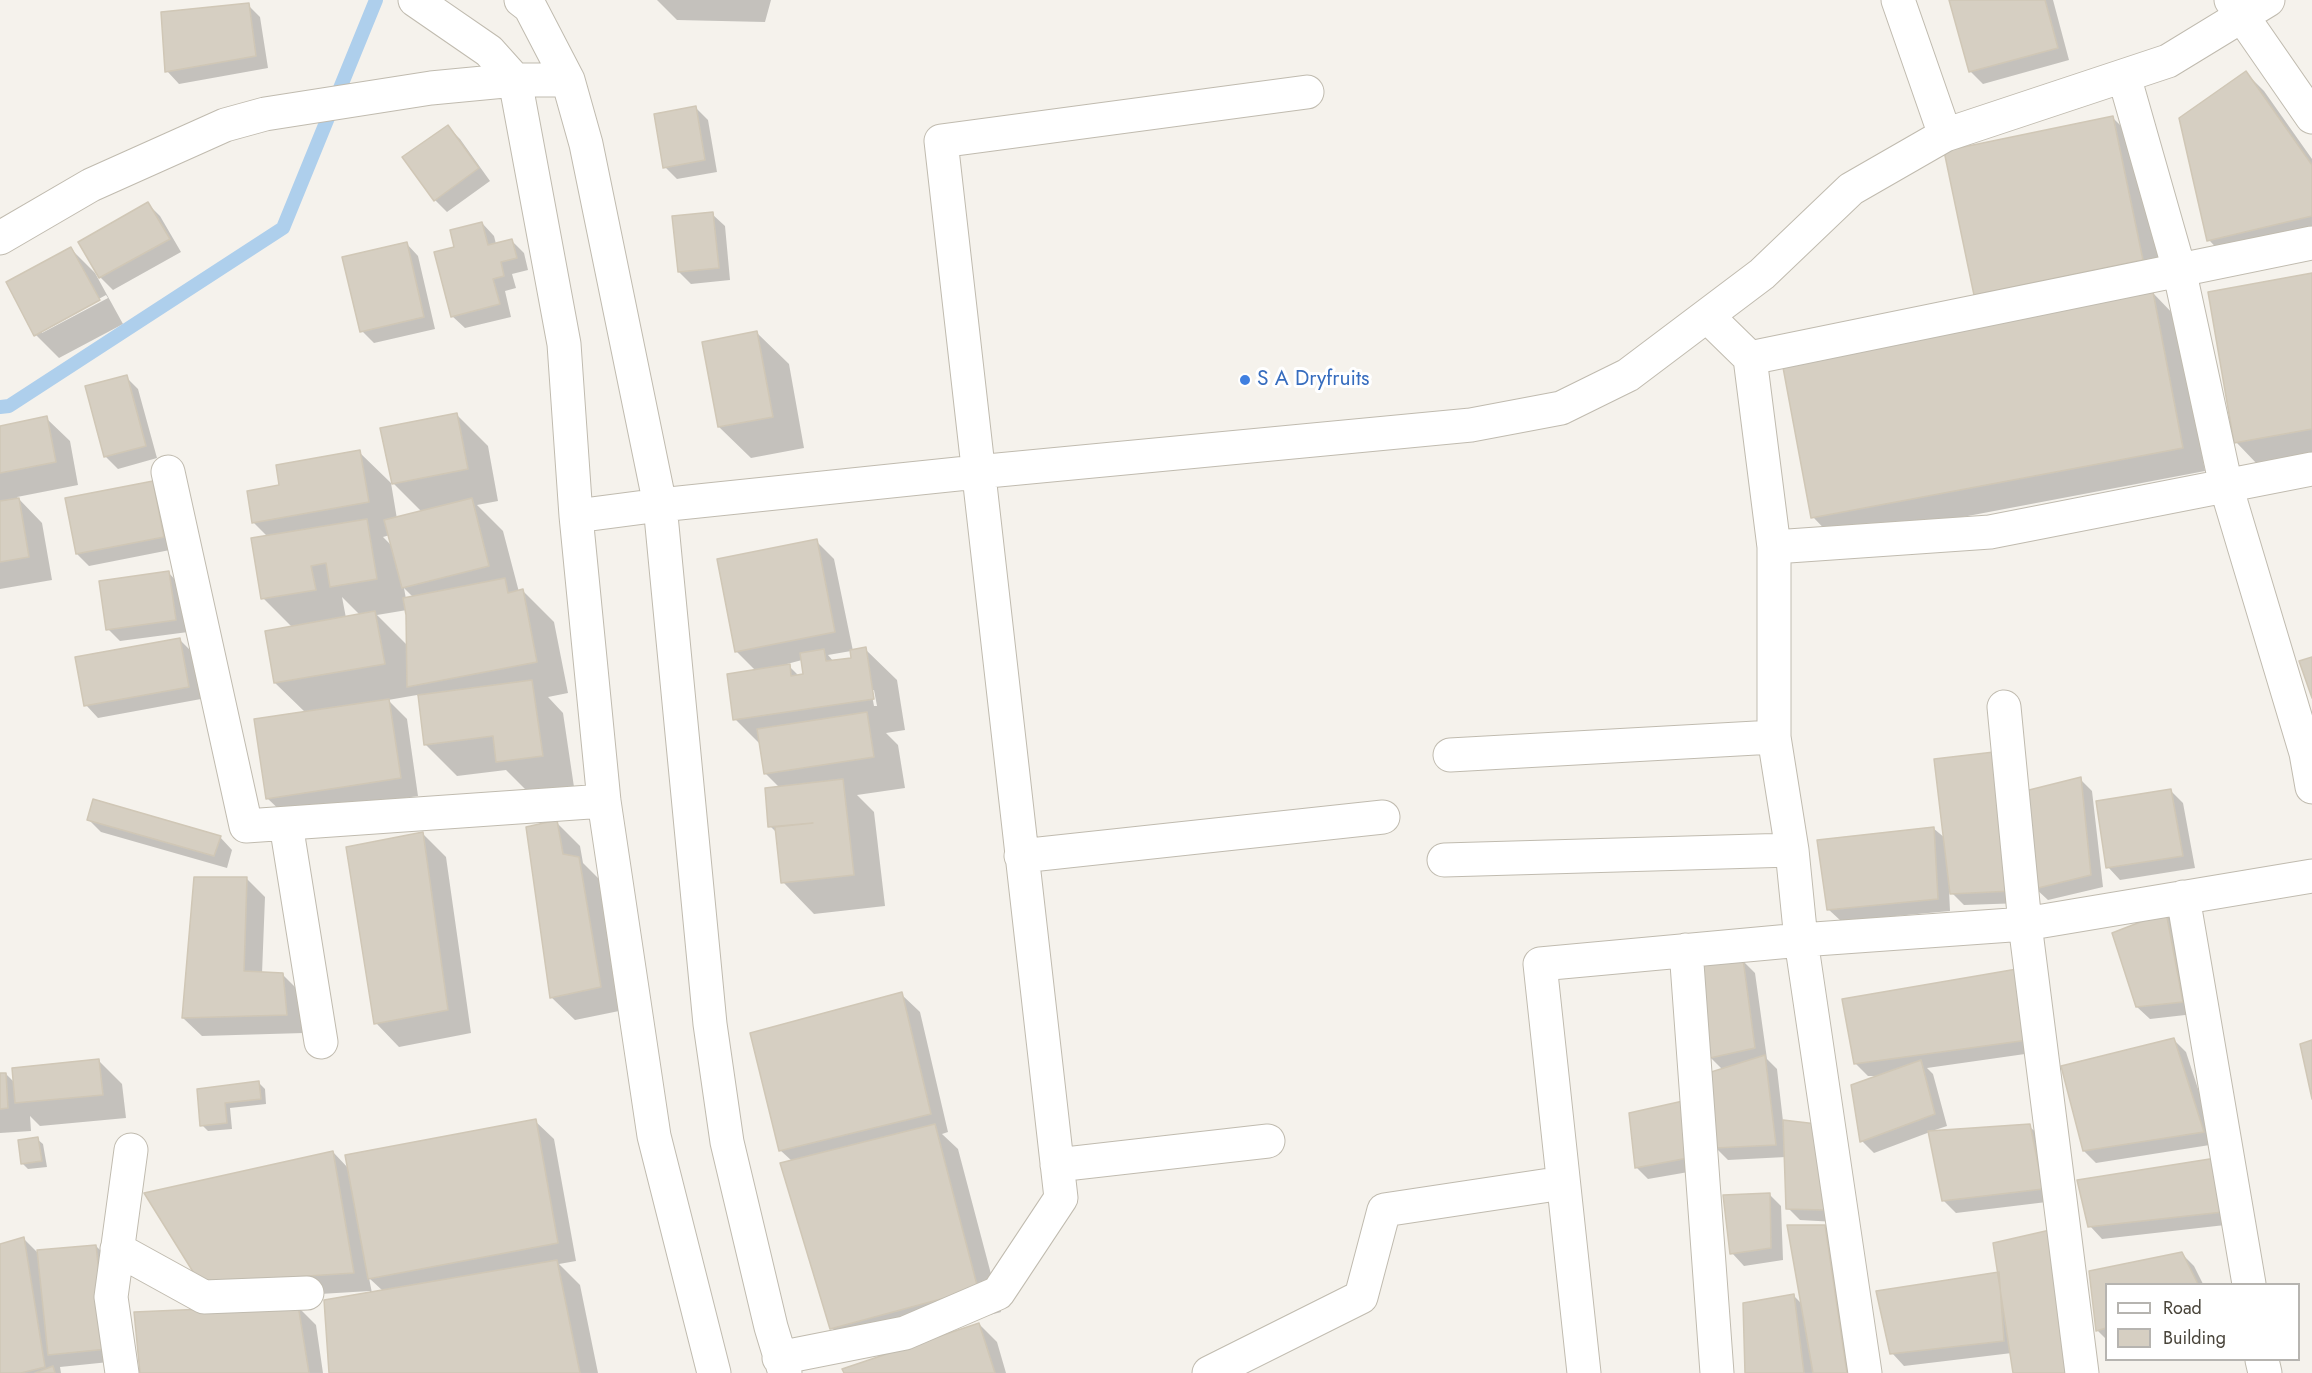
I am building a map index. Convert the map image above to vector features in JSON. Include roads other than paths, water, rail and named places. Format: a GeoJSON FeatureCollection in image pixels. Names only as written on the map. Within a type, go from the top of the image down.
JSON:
{"type":"FeatureCollection","features":[{"type":"Feature","properties":{"kind":"street"},"geometry":{"type":"LineString","coordinates":[[415,0],[489,51],[514,80],[564,344],[576,516],[604,801],[654,1136],[714,1373]]}},
{"type":"Feature","properties":{"kind":"street"},"geometry":{"type":"LineString","coordinates":[[1899,0],[1945,135]]}},
{"type":"Feature","properties":{"kind":"street"},"geometry":{"type":"LineString","coordinates":[[526,3],[568,80],[586,144],[660,505],[710,1024],[727,1142],[782,1365],[905,1333],[998,1293],[1061,1197],[941,141],[1307,92]]}},
{"type":"Feature","properties":{"kind":"street"},"geometry":{"type":"LineString","coordinates":[[576,516],[977,472],[1471,425],[1561,408],[1628,375],[1707,316],[1762,274],[1851,189],[1945,135],[2168,62],[2247,5],[2312,117]]}},
{"type":"Feature","properties":{"kind":"street"},"geometry":{"type":"LineString","coordinates":[[2124,76],[2179,269],[2226,486],[2306,753],[2312,787]]}},
{"type":"Feature","properties":{"kind":"street"},"geometry":{"type":"LineString","coordinates":[[0,238],[91,185],[225,124],[265,114],[431,88],[514,80],[568,80]]}},
{"type":"Feature","properties":{"kind":"street"},"geometry":{"type":"LineString","coordinates":[[1750,358],[2312,243]]}},
{"type":"Feature","properties":{"kind":"street"},"geometry":{"type":"LineString","coordinates":[[1707,316],[1750,358],[1774,547],[1774,737],[1792,850],[1801,940],[1866,1373]]}},
{"type":"Feature","properties":{"kind":"street"},"geometry":{"type":"LineString","coordinates":[[1774,547],[1990,532],[2312,469]]}},
{"type":"Feature","properties":{"kind":"street"},"geometry":{"type":"LineString","coordinates":[[168,472],[246,826],[604,801]]}},
{"type":"Feature","properties":{"kind":"street"},"geometry":{"type":"LineString","coordinates":[[2004,707],[2025,924],[2082,1373]]}},
{"type":"Feature","properties":{"kind":"street"},"geometry":{"type":"LineString","coordinates":[[1450,755],[1774,737]]}},
{"type":"Feature","properties":{"kind":"street"},"geometry":{"type":"LineString","coordinates":[[1021,856],[1383,817]]}},
{"type":"Feature","properties":{"kind":"street"},"geometry":{"type":"LineString","coordinates":[[286,824],[321,1042]]}},
{"type":"Feature","properties":{"kind":"street"},"geometry":{"type":"LineString","coordinates":[[1444,860],[1792,850]]}},
{"type":"Feature","properties":{"kind":"street"},"geometry":{"type":"LineString","coordinates":[[1584,1373],[1540,964],[1801,940],[2025,924],[2312,876]]}},
{"type":"Feature","properties":{"kind":"street"},"geometry":{"type":"LineString","coordinates":[[2183,897],[2249,1283]]}},
{"type":"Feature","properties":{"kind":"street"},"geometry":{"type":"LineString","coordinates":[[1686,950],[1717,1373]]}},
{"type":"Feature","properties":{"kind":"street"},"geometry":{"type":"LineString","coordinates":[[1057,1165],[1268,1141]]}},
{"type":"Feature","properties":{"kind":"street"},"geometry":{"type":"LineString","coordinates":[[122,1373],[111,1297],[131,1150]]}},
{"type":"Feature","properties":{"kind":"street"},"geometry":{"type":"LineString","coordinates":[[1209,1373],[1361,1298],[1384,1210],[1563,1183]]}},
{"type":"Feature","properties":{"kind":"street"},"geometry":{"type":"LineString","coordinates":[[117,1249],[204,1297],[307,1293]]}},
{"type":"Feature","properties":{"kind":"waterway"},"geometry":{"type":"LineString","coordinates":[[0,407],[9,406],[283,228],[376,0]]}},
{"type":"Feature","properties":{"kind":"place","name":"S A Dryfruits"},"geometry":{"type":"Point","coordinates":[1245,380]}}]}
